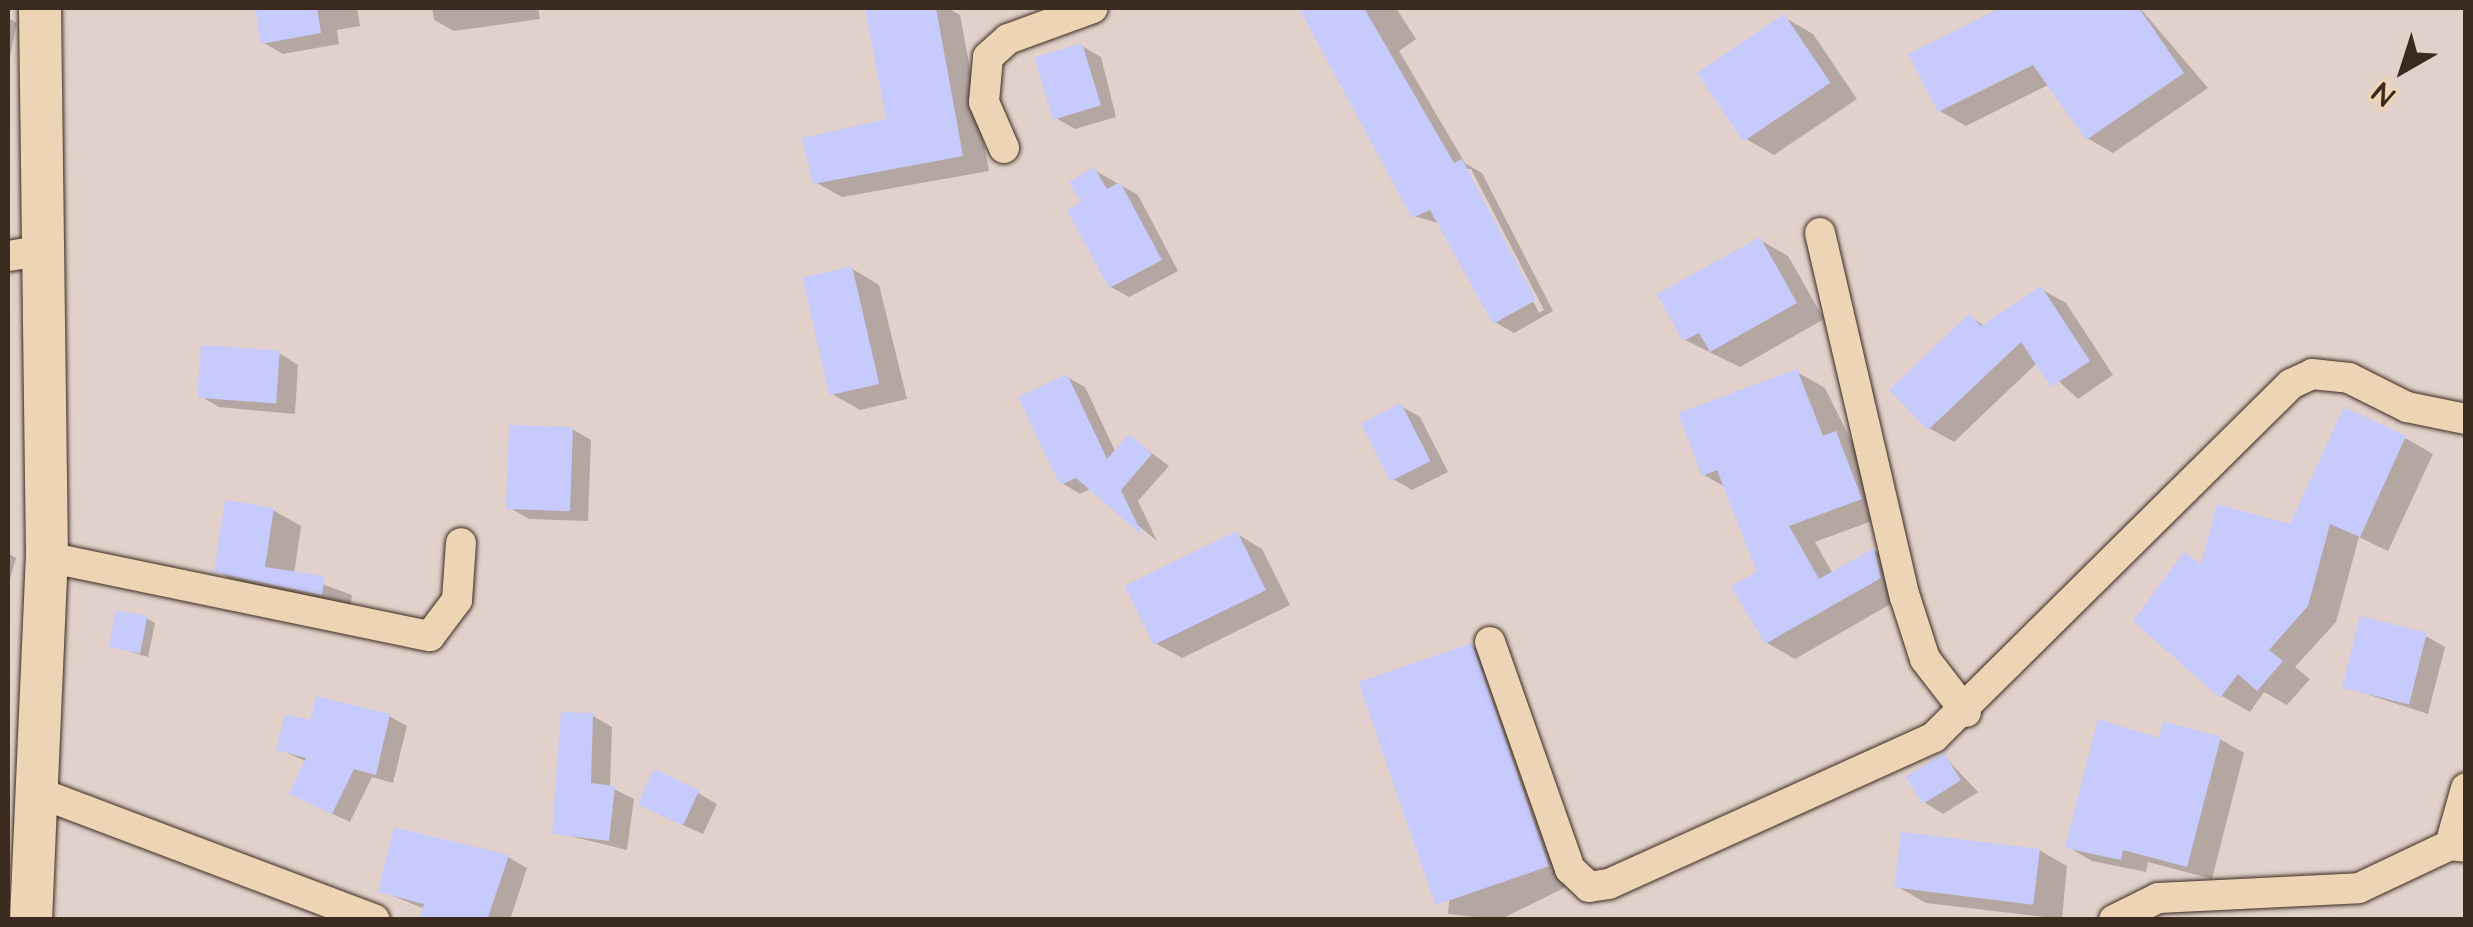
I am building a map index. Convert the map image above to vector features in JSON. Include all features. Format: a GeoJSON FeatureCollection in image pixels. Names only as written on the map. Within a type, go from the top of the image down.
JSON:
{"type":"FeatureCollection","features":[{"type":"Feature","properties":{"kind":"street"},"geometry":{"type":"LineString","coordinates":[[32,920],[47,557],[24,253],[40,8]]}},
{"type":"Feature","properties":{"kind":"street"},"geometry":{"type":"LineString","coordinates":[[1004,148],[984,102],[988,57],[1008,39],[1093,8]]}},
{"type":"Feature","properties":{"kind":"street"},"geometry":{"type":"LineString","coordinates":[[1820,233],[1904,596],[1925,659],[1966,712]]}},
{"type":"Feature","properties":{"kind":"street"},"geometry":{"type":"LineString","coordinates":[[1490,642],[1570,870],[1589,887],[1899,757],[1966,712],[2291,384],[2312,374],[2350,378],[2407,407],[2466,420]]}},
{"type":"Feature","properties":{"kind":"street"},"geometry":{"type":"LineString","coordinates":[[47,557],[430,636],[457,600],[461,543]]}},
{"type":"Feature","properties":{"kind":"street"},"geometry":{"type":"LineString","coordinates":[[2114,920],[2158,898],[2359,888],[2458,846],[2466,788]]}},
{"type":"Feature","properties":{"kind":"street"},"geometry":{"type":"LineString","coordinates":[[37,792],[375,920]]}},
{"type":"Feature","properties":{"kind":"building"},"geometry":{"type":"Polygon","coordinates":[[[255,8],[317,8],[321,33],[261,44],[255,8]]]}},
{"type":"Feature","properties":{"kind":"building"},"geometry":{"type":"Polygon","coordinates":[[[865,8],[936,8],[963,156],[813,184],[802,138],[886,119],[865,8]]]}},
{"type":"Feature","properties":{"kind":"building"},"geometry":{"type":"Polygon","coordinates":[[[1299,8],[1364,8],[1454,163],[1462,159],[1536,300],[1493,324],[1430,210],[1412,218],[1299,8]]]}},
{"type":"Feature","properties":{"kind":"building"},"geometry":{"type":"Polygon","coordinates":[[[2001,8],[2139,8],[2184,73],[2086,140],[2033,65],[1938,112],[1908,54],[2001,8]]]}},
{"type":"Feature","properties":{"kind":"building"},"geometry":{"type":"Polygon","coordinates":[[[1784,14],[1830,83],[1743,142],[1697,73],[1784,14]]]}},
{"type":"Feature","properties":{"kind":"building"},"geometry":{"type":"Polygon","coordinates":[[[1082,43],[1101,105],[1053,120],[1034,58],[1082,43]]]}},
{"type":"Feature","properties":{"kind":"building"},"geometry":{"type":"Polygon","coordinates":[[[1094,167],[1107,189],[1120,182],[1162,260],[1109,288],[1067,210],[1081,202],[1069,182],[1094,167]]]}},
{"type":"Feature","properties":{"kind":"building"},"geometry":{"type":"Polygon","coordinates":[[[1760,237],[1797,303],[1710,352],[1699,333],[1683,341],[1657,294],[1760,237]]]}},
{"type":"Feature","properties":{"kind":"building"},"geometry":{"type":"Polygon","coordinates":[[[852,266],[879,384],[830,395],[802,277],[852,266]]]}},
{"type":"Feature","properties":{"kind":"building"},"geometry":{"type":"Polygon","coordinates":[[[2041,286],[2090,361],[2051,387],[2021,342],[1928,430],[1889,390],[1969,314],[1981,326],[2041,286]]]}},
{"type":"Feature","properties":{"kind":"building"},"geometry":{"type":"Polygon","coordinates":[[[201,345],[280,351],[276,403],[197,398],[201,345]]]}},
{"type":"Feature","properties":{"kind":"building"},"geometry":{"type":"Polygon","coordinates":[[[1797,369],[1823,436],[1836,431],[1862,499],[1789,526],[1819,579],[1874,548],[1881,578],[1765,644],[1731,586],[1757,572],[1717,470],[1702,476],[1678,413],[1797,369]]]}},
{"type":"Feature","properties":{"kind":"building"},"geometry":{"type":"Polygon","coordinates":[[[1067,374],[1107,459],[1129,434],[1152,454],[1121,490],[1143,536],[1076,478],[1060,485],[1018,397],[1067,374]]]}},
{"type":"Feature","properties":{"kind":"building"},"geometry":{"type":"Polygon","coordinates":[[[1401,403],[1431,461],[1390,481],[1361,423],[1401,403]]]}},
{"type":"Feature","properties":{"kind":"building"},"geometry":{"type":"Polygon","coordinates":[[[2344,407],[2406,436],[2360,537],[2330,524],[2308,606],[2269,650],[2283,661],[2257,691],[2238,674],[2220,698],[2133,621],[2184,552],[2201,564],[2217,504],[2290,524],[2344,407]]]}},
{"type":"Feature","properties":{"kind":"building"},"geometry":{"type":"Polygon","coordinates":[[[509,425],[573,427],[570,511],[506,509],[509,425]]]}},
{"type":"Feature","properties":{"kind":"building"},"geometry":{"type":"Polygon","coordinates":[[[225,500],[274,508],[265,567],[325,576],[322,595],[214,572],[225,500]]]}},
{"type":"Feature","properties":{"kind":"building"},"geometry":{"type":"Polygon","coordinates":[[[1237,531],[1266,590],[1154,645],[1125,586],[1237,531]]]}},
{"type":"Feature","properties":{"kind":"building"},"geometry":{"type":"Polygon","coordinates":[[[116,610],[147,616],[140,653],[109,647],[116,610]]]}},
{"type":"Feature","properties":{"kind":"building"},"geometry":{"type":"Polygon","coordinates":[[[2360,616],[2427,633],[2409,704],[2342,688],[2360,616]]]}},
{"type":"Feature","properties":{"kind":"building"},"geometry":{"type":"Polygon","coordinates":[[[1472,643],[1549,866],[1435,905],[1359,682],[1472,643]]]}},
{"type":"Feature","properties":{"kind":"building"},"geometry":{"type":"Polygon","coordinates":[[[316,696],[390,714],[376,775],[354,769],[332,814],[289,794],[306,758],[276,750],[285,714],[310,720],[316,696]]]}},
{"type":"Feature","properties":{"kind":"building"},"geometry":{"type":"Polygon","coordinates":[[[561,712],[593,713],[591,783],[615,786],[609,841],[552,834],[561,712]]]}},
{"type":"Feature","properties":{"kind":"building"},"geometry":{"type":"Polygon","coordinates":[[[2098,719],[2159,738],[2163,721],[2221,737],[2187,867],[2123,850],[2121,860],[2065,848],[2098,719]]]}},
{"type":"Feature","properties":{"kind":"building"},"geometry":{"type":"Polygon","coordinates":[[[1944,753],[1961,780],[1923,804],[1906,777],[1944,753]]]}},
{"type":"Feature","properties":{"kind":"building"},"geometry":{"type":"Polygon","coordinates":[[[654,769],[699,790],[683,825],[638,804],[654,769]]]}},
{"type":"Feature","properties":{"kind":"building"},"geometry":{"type":"Polygon","coordinates":[[[394,827],[509,855],[487,920],[419,920],[424,904],[378,892],[394,827]]]}},
{"type":"Feature","properties":{"kind":"building"},"geometry":{"type":"Polygon","coordinates":[[[1901,832],[2040,849],[2033,905],[1894,888],[1901,832]]]}}]}
